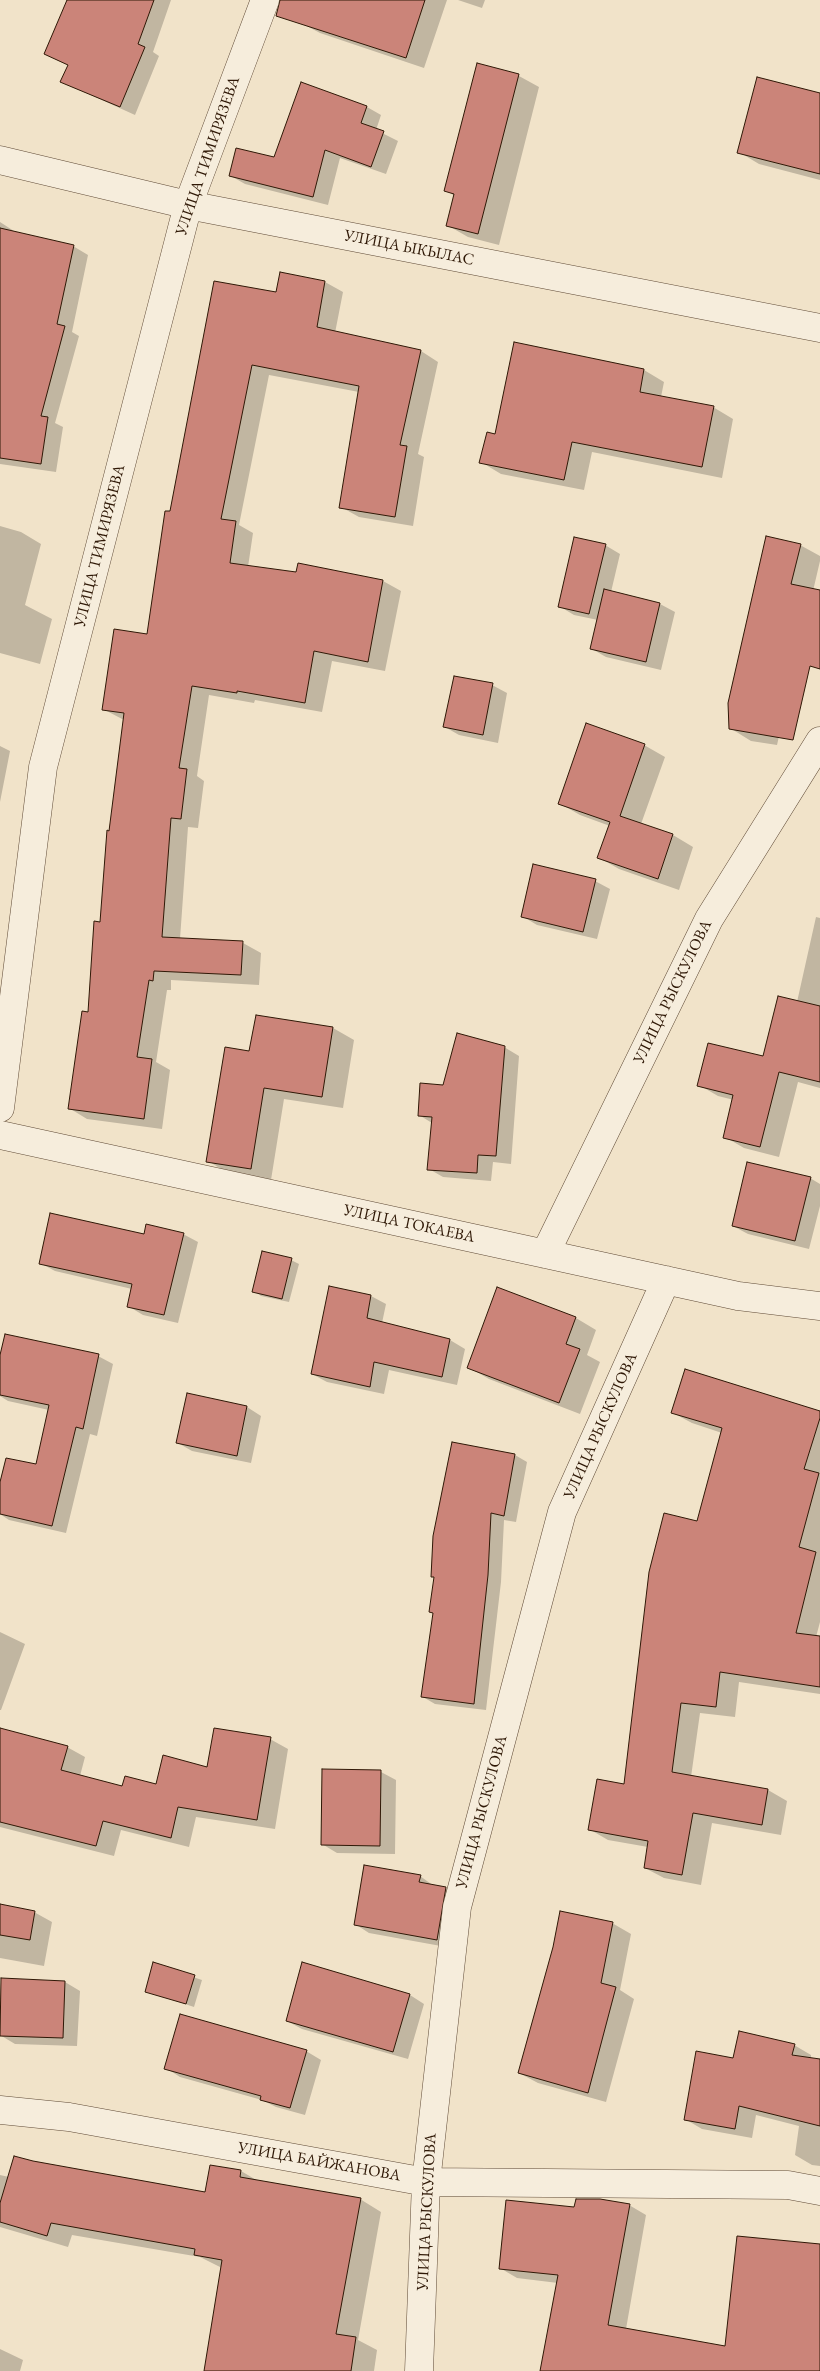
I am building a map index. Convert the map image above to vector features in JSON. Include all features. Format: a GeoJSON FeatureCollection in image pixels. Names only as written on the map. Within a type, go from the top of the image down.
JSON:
{"type":"FeatureCollection","features":[{"type":"Feature","properties":{"kind":"street","name":"УЛИЦА ТИМИРЯЗЕВА"},"geometry":{"type":"LineString","coordinates":[[0,1108],[43,767],[188,205],[265,0]]}},
{"type":"Feature","properties":{"kind":"street","name":"УЛИЦА ЫКЫЛАС"},"geometry":{"type":"LineString","coordinates":[[0,160],[188,205],[820,328]]}},
{"type":"Feature","properties":{"kind":"street","name":"УЛИЦА РЫСКУЛОВА"},"geometry":{"type":"LineString","coordinates":[[545,1254],[708,919],[820,741]]}},
{"type":"Feature","properties":{"kind":"street","name":"УЛИЦА ТОКАЕВА"},"geometry":{"type":"LineString","coordinates":[[0,1135],[738,1296],[820,1306]]}},
{"type":"Feature","properties":{"kind":"street","name":"УЛИЦА РЫСКУЛОВА"},"geometry":{"type":"LineString","coordinates":[[419,2371],[426,2182],[457,1907],[562,1512],[666,1280]]}},
{"type":"Feature","properties":{"kind":"street","name":"УЛИЦА БАЙЖАНОВА"},"geometry":{"type":"LineString","coordinates":[[0,2110],[69,2117],[426,2182],[788,2185],[820,2191]]}},
{"type":"Feature","properties":{"kind":"building"},"geometry":{"type":"Polygon","coordinates":[[[67,0],[154,0],[138,44],[145,47],[120,107],[60,82],[68,65],[44,54],[67,0]]]}},
{"type":"Feature","properties":{"kind":"building"},"geometry":{"type":"Polygon","coordinates":[[[280,0],[425,0],[406,58],[276,16],[280,0]]]}},
{"type":"Feature","properties":{"kind":"building"},"geometry":{"type":"Polygon","coordinates":[[[477,63],[519,74],[478,234],[446,226],[454,194],[444,191],[477,63]]]}},
{"type":"Feature","properties":{"kind":"building"},"geometry":{"type":"Polygon","coordinates":[[[757,77],[820,93],[820,174],[737,153],[757,77]]]}},
{"type":"Feature","properties":{"kind":"building"},"geometry":{"type":"Polygon","coordinates":[[[301,82],[367,106],[361,123],[384,131],[371,167],[325,150],[313,197],[229,176],[236,148],[274,157],[301,82]]]}},
{"type":"Feature","properties":{"kind":"building"},"geometry":{"type":"Polygon","coordinates":[[[0,228],[74,245],[57,324],[65,326],[41,416],[48,417],[41,464],[0,458],[0,228]]]}},
{"type":"Feature","properties":{"kind":"building"},"geometry":{"type":"Polygon","coordinates":[[[280,272],[325,281],[317,327],[421,350],[400,445],[407,446],[395,517],[339,508],[359,386],[252,365],[221,519],[236,521],[230,563],[296,572],[298,563],[383,580],[368,662],[314,651],[305,703],[237,691],[237,693],[192,686],[179,768],[187,769],[181,819],[171,818],[162,937],[243,941],[241,975],[154,971],[153,981],[149,980],[137,1057],[152,1059],[144,1119],[68,1109],[82,1011],[88,1012],[94,921],[100,922],[107,830],[109,831],[124,713],[102,710],[114,629],[147,634],[165,511],[170,511],[214,281],[276,292],[280,272]]]}},
{"type":"Feature","properties":{"kind":"building"},"geometry":{"type":"Polygon","coordinates":[[[514,342],[644,369],[640,392],[714,406],[702,467],[572,442],[564,480],[479,463],[487,432],[495,434],[514,342]]]}},
{"type":"Feature","properties":{"kind":"building"},"geometry":{"type":"Polygon","coordinates":[[[766,536],[801,544],[791,584],[820,590],[820,669],[810,666],[793,740],[729,729],[728,703],[766,536]]]}},
{"type":"Feature","properties":{"kind":"building"},"geometry":{"type":"Polygon","coordinates":[[[574,537],[606,544],[589,614],[558,607],[574,537]]]}},
{"type":"Feature","properties":{"kind":"building"},"geometry":{"type":"Polygon","coordinates":[[[604,589],[660,603],[646,662],[590,649],[604,589]]]}},
{"type":"Feature","properties":{"kind":"building"},"geometry":{"type":"Polygon","coordinates":[[[454,676],[493,683],[483,735],[443,727],[454,676]]]}},
{"type":"Feature","properties":{"kind":"building"},"geometry":{"type":"Polygon","coordinates":[[[586,723],[645,744],[620,816],[673,834],[658,879],[597,858],[610,822],[558,804],[586,723]]]}},
{"type":"Feature","properties":{"kind":"building"},"geometry":{"type":"Polygon","coordinates":[[[533,864],[596,879],[583,932],[521,917],[533,864]]]}},
{"type":"Feature","properties":{"kind":"building"},"geometry":{"type":"Polygon","coordinates":[[[778,996],[820,1006],[820,1082],[779,1072],[760,1147],[723,1138],[733,1095],[697,1086],[708,1043],[763,1056],[778,996]]]}},
{"type":"Feature","properties":{"kind":"building"},"geometry":{"type":"Polygon","coordinates":[[[256,1015],[333,1027],[322,1097],[264,1088],[251,1169],[206,1162],[225,1047],[249,1051],[256,1015]]]}},
{"type":"Feature","properties":{"kind":"building"},"geometry":{"type":"Polygon","coordinates":[[[457,1033],[505,1046],[496,1156],[478,1155],[477,1173],[427,1170],[432,1117],[418,1116],[420,1083],[443,1085],[457,1033]]]}},
{"type":"Feature","properties":{"kind":"building"},"geometry":{"type":"Polygon","coordinates":[[[747,1162],[811,1177],[795,1241],[732,1226],[747,1162]]]}},
{"type":"Feature","properties":{"kind":"building"},"geometry":{"type":"Polygon","coordinates":[[[50,1213],[144,1234],[146,1224],[184,1233],[164,1315],[127,1307],[132,1284],[39,1264],[50,1213]]]}},
{"type":"Feature","properties":{"kind":"building"},"geometry":{"type":"Polygon","coordinates":[[[262,1251],[292,1258],[282,1299],[252,1292],[262,1251]]]}},
{"type":"Feature","properties":{"kind":"building"},"geometry":{"type":"Polygon","coordinates":[[[329,1286],[371,1295],[367,1318],[450,1339],[442,1377],[374,1362],[370,1387],[311,1374],[329,1286]]]}},
{"type":"Feature","properties":{"kind":"building"},"geometry":{"type":"Polygon","coordinates":[[[497,1287],[576,1317],[566,1344],[580,1349],[559,1403],[467,1368],[497,1287]]]}},
{"type":"Feature","properties":{"kind":"building"},"geometry":{"type":"Polygon","coordinates":[[[5,1334],[99,1354],[83,1429],[76,1427],[52,1526],[0,1514],[0,1482],[6,1458],[36,1464],[49,1405],[0,1395],[0,1355],[5,1334]]]}},
{"type":"Feature","properties":{"kind":"building"},"geometry":{"type":"Polygon","coordinates":[[[685,1369],[820,1411],[820,1418],[804,1469],[819,1473],[799,1547],[816,1552],[796,1633],[820,1636],[820,1687],[720,1672],[716,1707],[681,1703],[672,1772],[768,1789],[762,1825],[693,1813],[682,1875],[644,1868],[648,1841],[588,1830],[597,1779],[624,1784],[649,1572],[664,1513],[697,1521],[722,1428],[671,1413],[685,1369]]]}},
{"type":"Feature","properties":{"kind":"building"},"geometry":{"type":"Polygon","coordinates":[[[187,1393],[247,1406],[237,1456],[176,1443],[187,1393]]]}},
{"type":"Feature","properties":{"kind":"building"},"geometry":{"type":"Polygon","coordinates":[[[452,1442],[515,1454],[504,1516],[491,1513],[488,1575],[474,1704],[421,1697],[433,1613],[429,1612],[434,1577],[431,1577],[433,1536],[452,1442]]]}},
{"type":"Feature","properties":{"kind":"building"},"geometry":{"type":"Polygon","coordinates":[[[0,1728],[68,1746],[61,1770],[122,1786],[125,1776],[156,1784],[163,1755],[207,1767],[214,1728],[271,1737],[257,1820],[178,1807],[171,1838],[103,1821],[96,1846],[0,1822],[0,1728]]]}},
{"type":"Feature","properties":{"kind":"building"},"geometry":{"type":"Polygon","coordinates":[[[322,1769],[381,1770],[380,1846],[321,1845],[322,1769]]]}},
{"type":"Feature","properties":{"kind":"building"},"geometry":{"type":"Polygon","coordinates":[[[364,1865],[421,1875],[419,1882],[446,1887],[437,1940],[354,1925],[364,1865]]]}},
{"type":"Feature","properties":{"kind":"building"},"geometry":{"type":"Polygon","coordinates":[[[0,1904],[35,1911],[30,1940],[0,1935],[0,1904]]]}},
{"type":"Feature","properties":{"kind":"building"},"geometry":{"type":"Polygon","coordinates":[[[560,1911],[613,1922],[601,1983],[616,1987],[588,2093],[518,2073],[553,1947],[560,1911]]]}},
{"type":"Feature","properties":{"kind":"building"},"geometry":{"type":"Polygon","coordinates":[[[153,1962],[195,1975],[186,2004],[145,1992],[153,1962]]]}},
{"type":"Feature","properties":{"kind":"building"},"geometry":{"type":"Polygon","coordinates":[[[302,1962],[410,1994],[393,2052],[286,2021],[302,1962]]]}},
{"type":"Feature","properties":{"kind":"building"},"geometry":{"type":"Polygon","coordinates":[[[1,1978],[65,1981],[63,2038],[0,2036],[1,1978]]]}},
{"type":"Feature","properties":{"kind":"building"},"geometry":{"type":"Polygon","coordinates":[[[180,2014],[307,2050],[290,2108],[260,2100],[261,2096],[164,2069],[180,2014]]]}},
{"type":"Feature","properties":{"kind":"building"},"geometry":{"type":"Polygon","coordinates":[[[739,2031],[795,2044],[792,2055],[820,2059],[820,2126],[739,2106],[735,2129],[684,2120],[696,2051],[733,2058],[739,2031]]]}},
{"type":"Feature","properties":{"kind":"building"},"geometry":{"type":"Polygon","coordinates":[[[14,2156],[205,2192],[210,2165],[241,2170],[240,2177],[361,2198],[336,2334],[356,2337],[351,2371],[204,2371],[222,2260],[194,2255],[195,2249],[51,2223],[47,2236],[0,2222],[0,2203],[14,2156]]]}},
{"type":"Feature","properties":{"kind":"building"},"geometry":{"type":"Polygon","coordinates":[[[576,2199],[600,2199],[630,2204],[608,2325],[725,2346],[737,2236],[820,2244],[820,2371],[540,2371],[558,2275],[499,2269],[506,2200],[574,2207],[576,2199]]]}}]}
